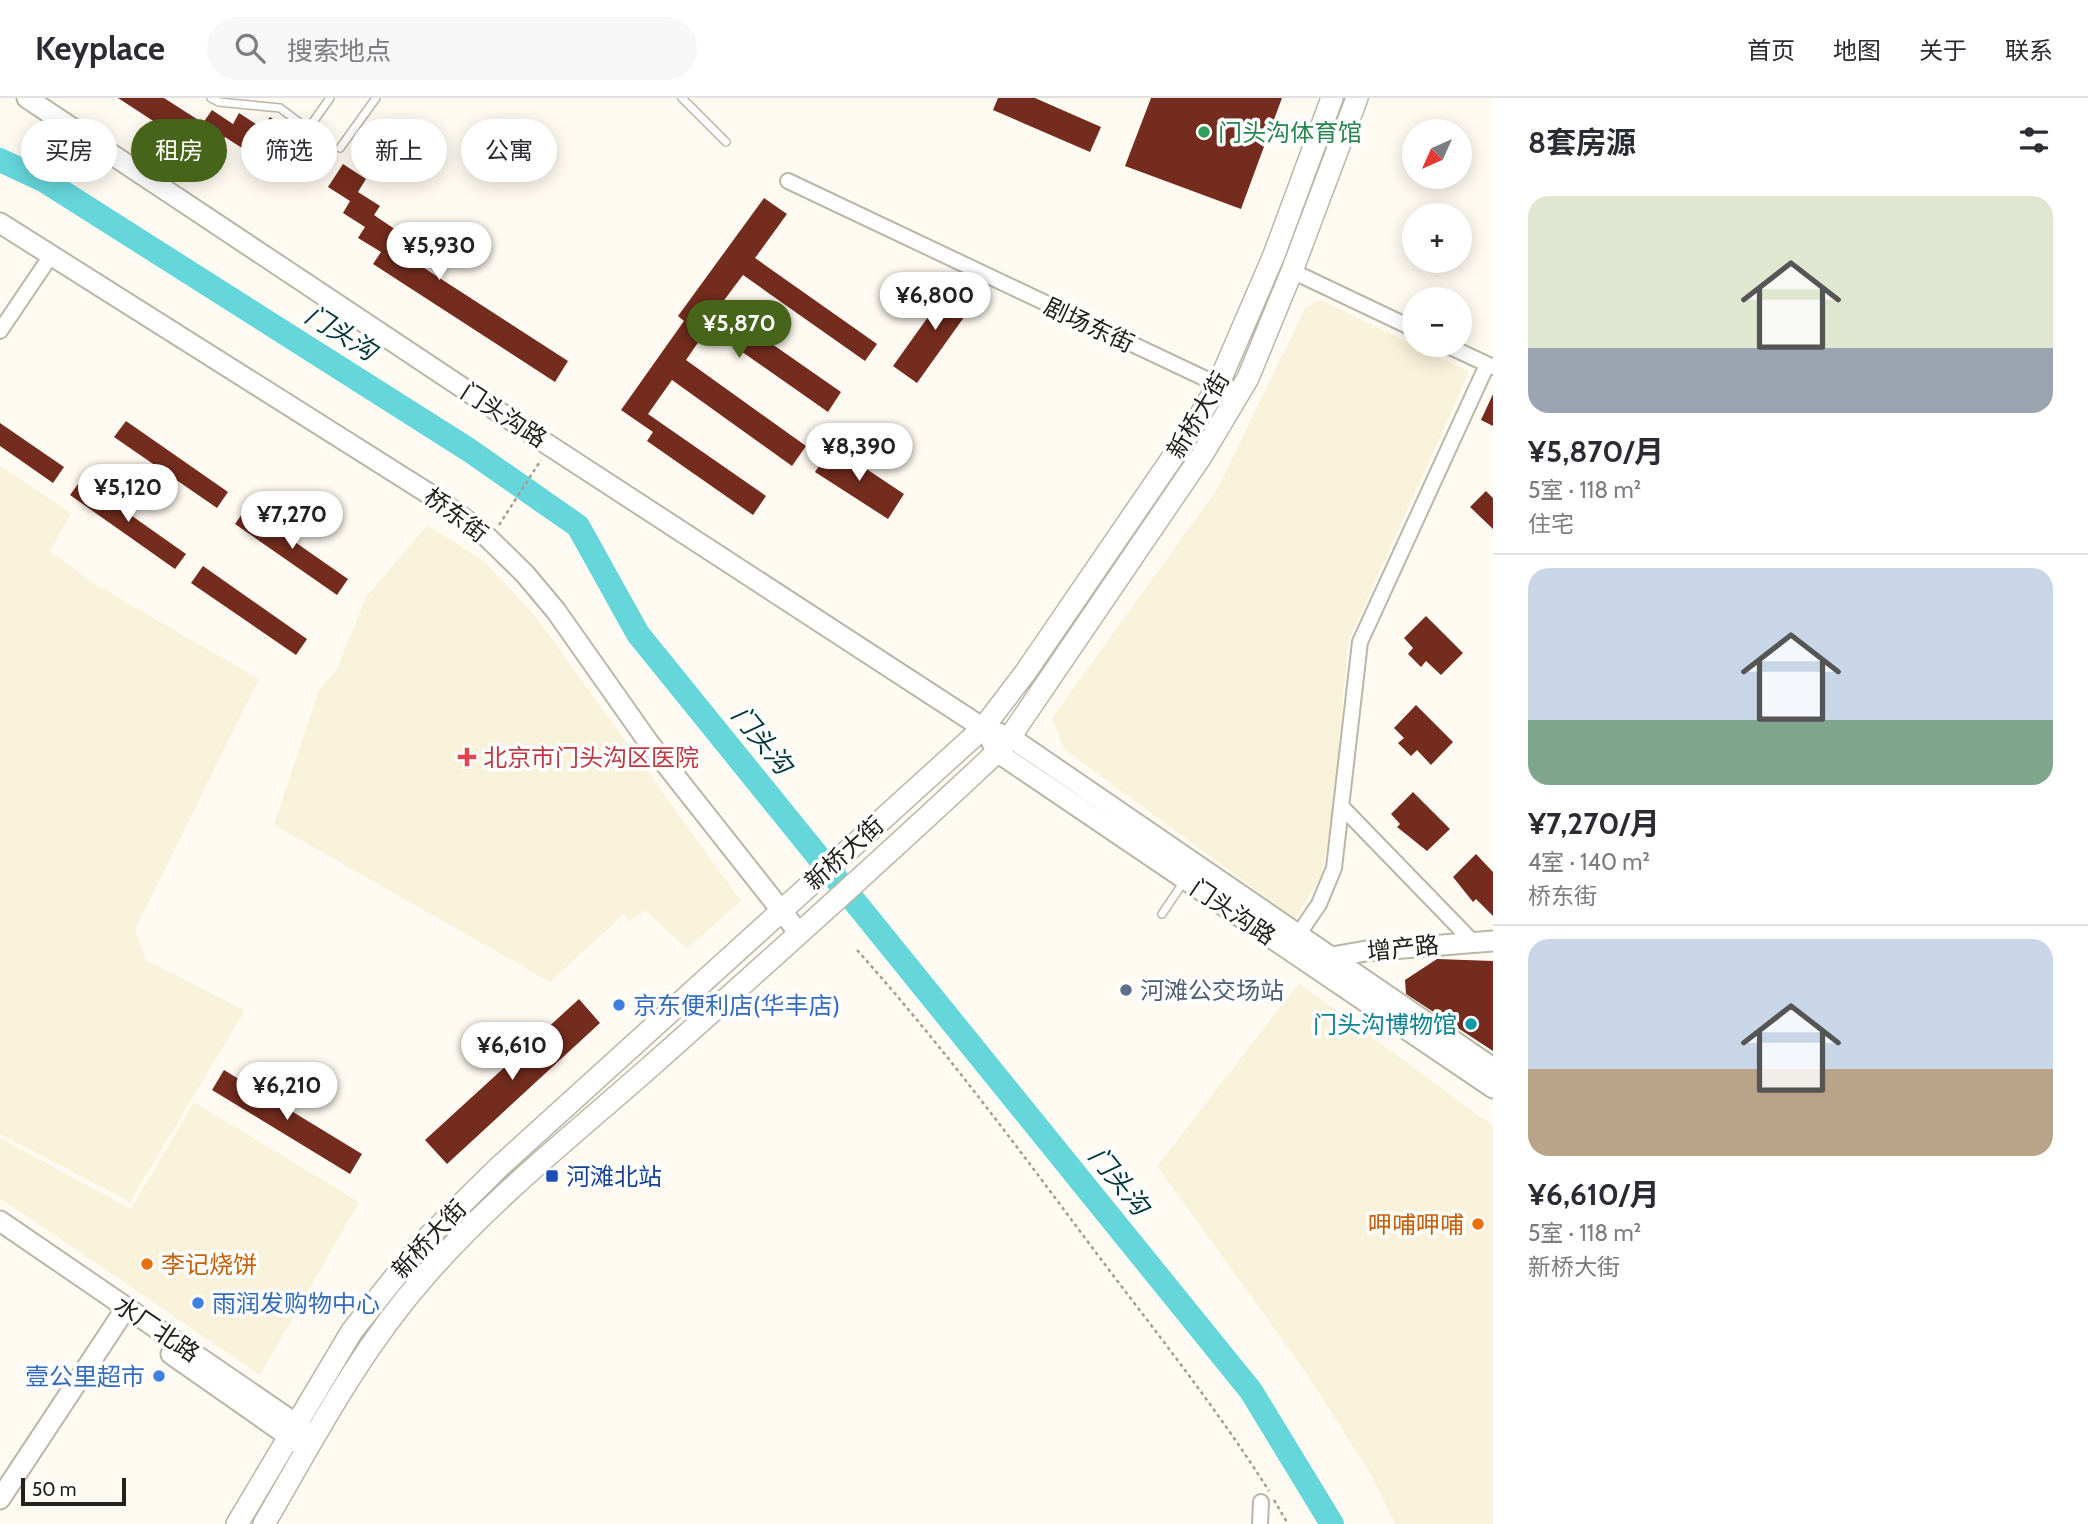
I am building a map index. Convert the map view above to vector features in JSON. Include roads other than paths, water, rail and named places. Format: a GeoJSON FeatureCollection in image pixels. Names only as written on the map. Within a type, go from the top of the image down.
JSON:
{"type":"FeatureCollection","features":[{"type":"Feature","properties":{"kind":"main road","name":"新桥大街"},"geometry":{"type":"LineString","coordinates":[[264,1524],[301,1436],[352,1331],[422,1243],[498,1168],[983,728],[1025,673],[1192,429],[1218,385],[1274,255],[1332,98]]}},
{"type":"Feature","properties":{"kind":"main road","name":"新桥大街"},"geometry":{"type":"LineString","coordinates":[[237,1524],[368,1347],[452,1247],[514,1187],[890,851],[1004,745],[1202,456],[1239,394],[1292,271],[1357,98]]}},
{"type":"Feature","properties":{"kind":"street","name":"门头沟路"},"geometry":{"type":"LineString","coordinates":[[27,98],[550,446],[983,728],[1327,965],[1493,1068]]}},
{"type":"Feature","properties":{"kind":"street","name":"剧场东街"},"geometry":{"type":"LineString","coordinates":[[788,181],[1239,394]]}},
{"type":"Feature","properties":{"kind":"street","name":"桥东街"},"geometry":{"type":"LineString","coordinates":[[0,223],[434,497],[490,540],[525,574],[556,611],[649,743],[799,933]]}},
{"type":"Feature","properties":{"kind":"street"},"geometry":{"type":"LineString","coordinates":[[0,331],[52,254]]}},
{"type":"Feature","properties":{"kind":"street"},"geometry":{"type":"LineString","coordinates":[[1292,271],[1402,323]]}},
{"type":"Feature","properties":{"kind":"street"},"geometry":{"type":"LineString","coordinates":[[1298,935],[1320,904],[1334,868],[1343,808],[1351,700],[1360,642],[1490,366],[1471,357]]}},
{"type":"Feature","properties":{"kind":"street"},"geometry":{"type":"LineString","coordinates":[[1343,808],[1472,941]]}},
{"type":"Feature","properties":{"kind":"street","name":"门头沟路"},"geometry":{"type":"LineString","coordinates":[[1190,872],[1298,935],[1327,965],[1493,1088]]}},
{"type":"Feature","properties":{"kind":"street","name":"增产路"},"geometry":{"type":"LineString","coordinates":[[1327,965],[1472,941],[1493,941]]}},
{"type":"Feature","properties":{"kind":"street","name":"水厂北路"},"geometry":{"type":"LineString","coordinates":[[0,1221],[123,1313],[301,1436]]}},
{"type":"Feature","properties":{"kind":"street"},"geometry":{"type":"LineString","coordinates":[[0,1236],[123,1313],[0,1499]]}},
{"type":"Feature","properties":{"kind":"street"},"geometry":{"type":"LineString","coordinates":[[1260,1524],[1261,1502]]}},
{"type":"Feature","properties":{"kind":"lane"},"geometry":{"type":"LineString","coordinates":[[211,98],[219,103],[280,108],[308,129],[330,98]]}},
{"type":"Feature","properties":{"kind":"lane"},"geometry":{"type":"LineString","coordinates":[[340,148],[376,98]]}},
{"type":"Feature","properties":{"kind":"lane"},"geometry":{"type":"LineString","coordinates":[[682,98],[726,142]]}},
{"type":"Feature","properties":{"kind":"lane"},"geometry":{"type":"LineString","coordinates":[[1162,914],[1190,872]]}},
{"type":"Feature","properties":{"kind":"waterway","name":"门头沟"},"geometry":{"type":"LineString","coordinates":[[0,160],[45,181],[469,450],[578,526],[638,634],[1251,1391],[1332,1524]]}},
{"type":"Feature","properties":{"kind":"place","name":"门头沟体育馆"},"geometry":{"type":"Point","coordinates":[1204,132]}},
{"type":"Feature","properties":{"kind":"place","name":"北京市门头沟区医院"},"geometry":{"type":"Point","coordinates":[467,757]}},
{"type":"Feature","properties":{"kind":"place","name":"河滩公交场站"},"geometry":{"type":"Point","coordinates":[1126,990]}},
{"type":"Feature","properties":{"kind":"place","name":"京东便利店(华丰店)"},"geometry":{"type":"Point","coordinates":[619,1005]}},
{"type":"Feature","properties":{"kind":"place","name":"门头沟博物馆"},"geometry":{"type":"Point","coordinates":[1471,1024]}},
{"type":"Feature","properties":{"kind":"place","name":"河滩北站"},"geometry":{"type":"Point","coordinates":[552,1176]}},
{"type":"Feature","properties":{"kind":"place","name":"呷哺呷哺"},"geometry":{"type":"Point","coordinates":[1478,1224]}},
{"type":"Feature","properties":{"kind":"place","name":"李记烧饼"},"geometry":{"type":"Point","coordinates":[147,1264]}},
{"type":"Feature","properties":{"kind":"place","name":"雨润发购物中心"},"geometry":{"type":"Point","coordinates":[198,1303]}},
{"type":"Feature","properties":{"kind":"place","name":"壹公里超市"},"geometry":{"type":"Point","coordinates":[159,1376]}}]}
